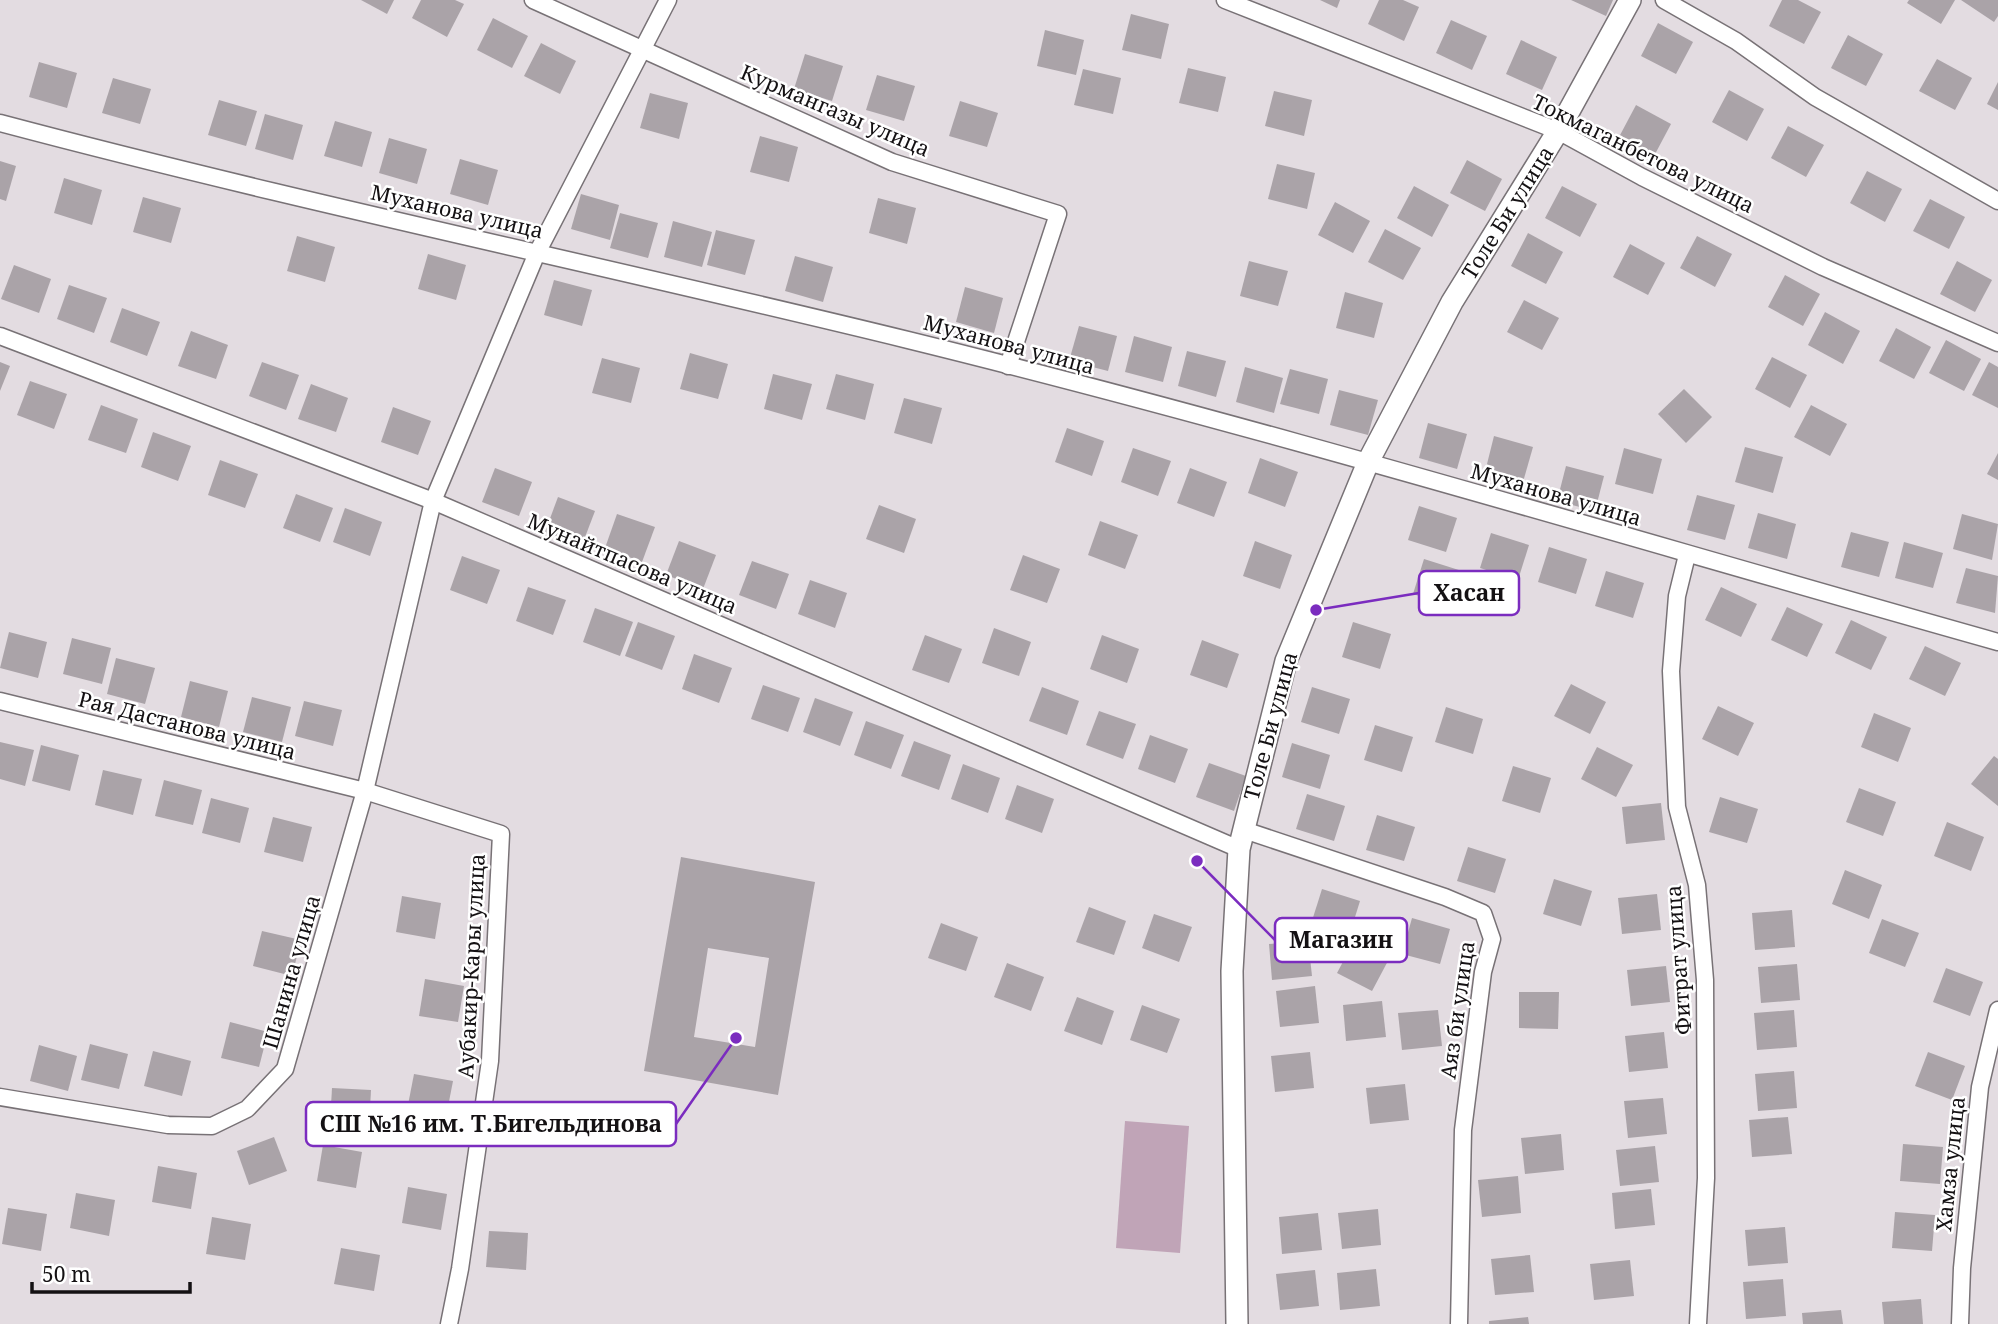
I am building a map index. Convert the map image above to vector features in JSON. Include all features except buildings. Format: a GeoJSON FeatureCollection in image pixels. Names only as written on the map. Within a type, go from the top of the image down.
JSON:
{"type":"FeatureCollection","features":[{"type":"Feature","properties":{"kind":"street","name":"Курмангазы улица"},"geometry":{"type":"LineString","coordinates":[[533,0],[643,52],[892,162],[1058,214],[1008,366]]}},
{"type":"Feature","properties":{"kind":"street","name":"Шанина улица"},"geometry":{"type":"LineString","coordinates":[[0,1097],[168,1125],[212,1126],[247,1109],[285,1069],[365,791],[433,501],[537,253],[668,0]]}},
{"type":"Feature","properties":{"kind":"street","name":"Токмаганбетова улица"},"geometry":{"type":"LineString","coordinates":[[1226,0],[1558,131],[1642,177],[1823,267],[1998,343]]}},
{"type":"Feature","properties":{"kind":"street","name":"Толе Би улица"},"geometry":{"type":"LineString","coordinates":[[1237,1324],[1232,971],[1242,840],[1286,661],[1369,460],[1452,302],[1558,131],[1630,0]]}},
{"type":"Feature","properties":{"kind":"street"},"geometry":{"type":"LineString","coordinates":[[1664,0],[1736,41],[1815,97],[1998,201]]}},
{"type":"Feature","properties":{"kind":"street","name":"Муханова улица"},"geometry":{"type":"LineString","coordinates":[[0,123],[1008,366],[1369,460],[1687,555],[1998,642]]}},
{"type":"Feature","properties":{"kind":"street","name":"Мунайтпасова улица"},"geometry":{"type":"LineString","coordinates":[[0,336],[433,501],[1242,840]]}},
{"type":"Feature","properties":{"kind":"street","name":"Фитрат улица"},"geometry":{"type":"LineString","coordinates":[[1687,555],[1677,596],[1671,671],[1677,807],[1697,885],[1705,980],[1706,1178],[1698,1324]]}},
{"type":"Feature","properties":{"kind":"street","name":"Рая Дастанова улица"},"geometry":{"type":"LineString","coordinates":[[0,701],[365,791]]}},
{"type":"Feature","properties":{"kind":"street","name":"Аубакир-Кары улица"},"geometry":{"type":"LineString","coordinates":[[365,791],[501,834],[490,1061],[460,1269],[449,1324]]}},
{"type":"Feature","properties":{"kind":"street","name":"Аяз би улица"},"geometry":{"type":"LineString","coordinates":[[1242,840],[1445,897],[1483,913],[1492,939],[1483,972],[1463,1130],[1459,1324]]}},
{"type":"Feature","properties":{"kind":"street","name":"Хамза улица"},"geometry":{"type":"LineString","coordinates":[[1960,1324],[1962,1268],[1980,1087],[1998,1010]]}},
{"type":"Feature","properties":{"kind":"shaded area"},"geometry":{"type":"Polygon","coordinates":[[[1125,1121],[1189,1126],[1180,1253],[1116,1248],[1125,1121]]]}},
{"type":"Feature","properties":{"kind":"place","name":"Хасан"},"geometry":{"type":"Point","coordinates":[1316,610]}},
{"type":"Feature","properties":{"kind":"place","name":"Магазин"},"geometry":{"type":"Point","coordinates":[1197,861]}},
{"type":"Feature","properties":{"kind":"place","name":"СШ №16 им. Т.Бигельдинова"},"geometry":{"type":"Point","coordinates":[736,1038]}}]}
